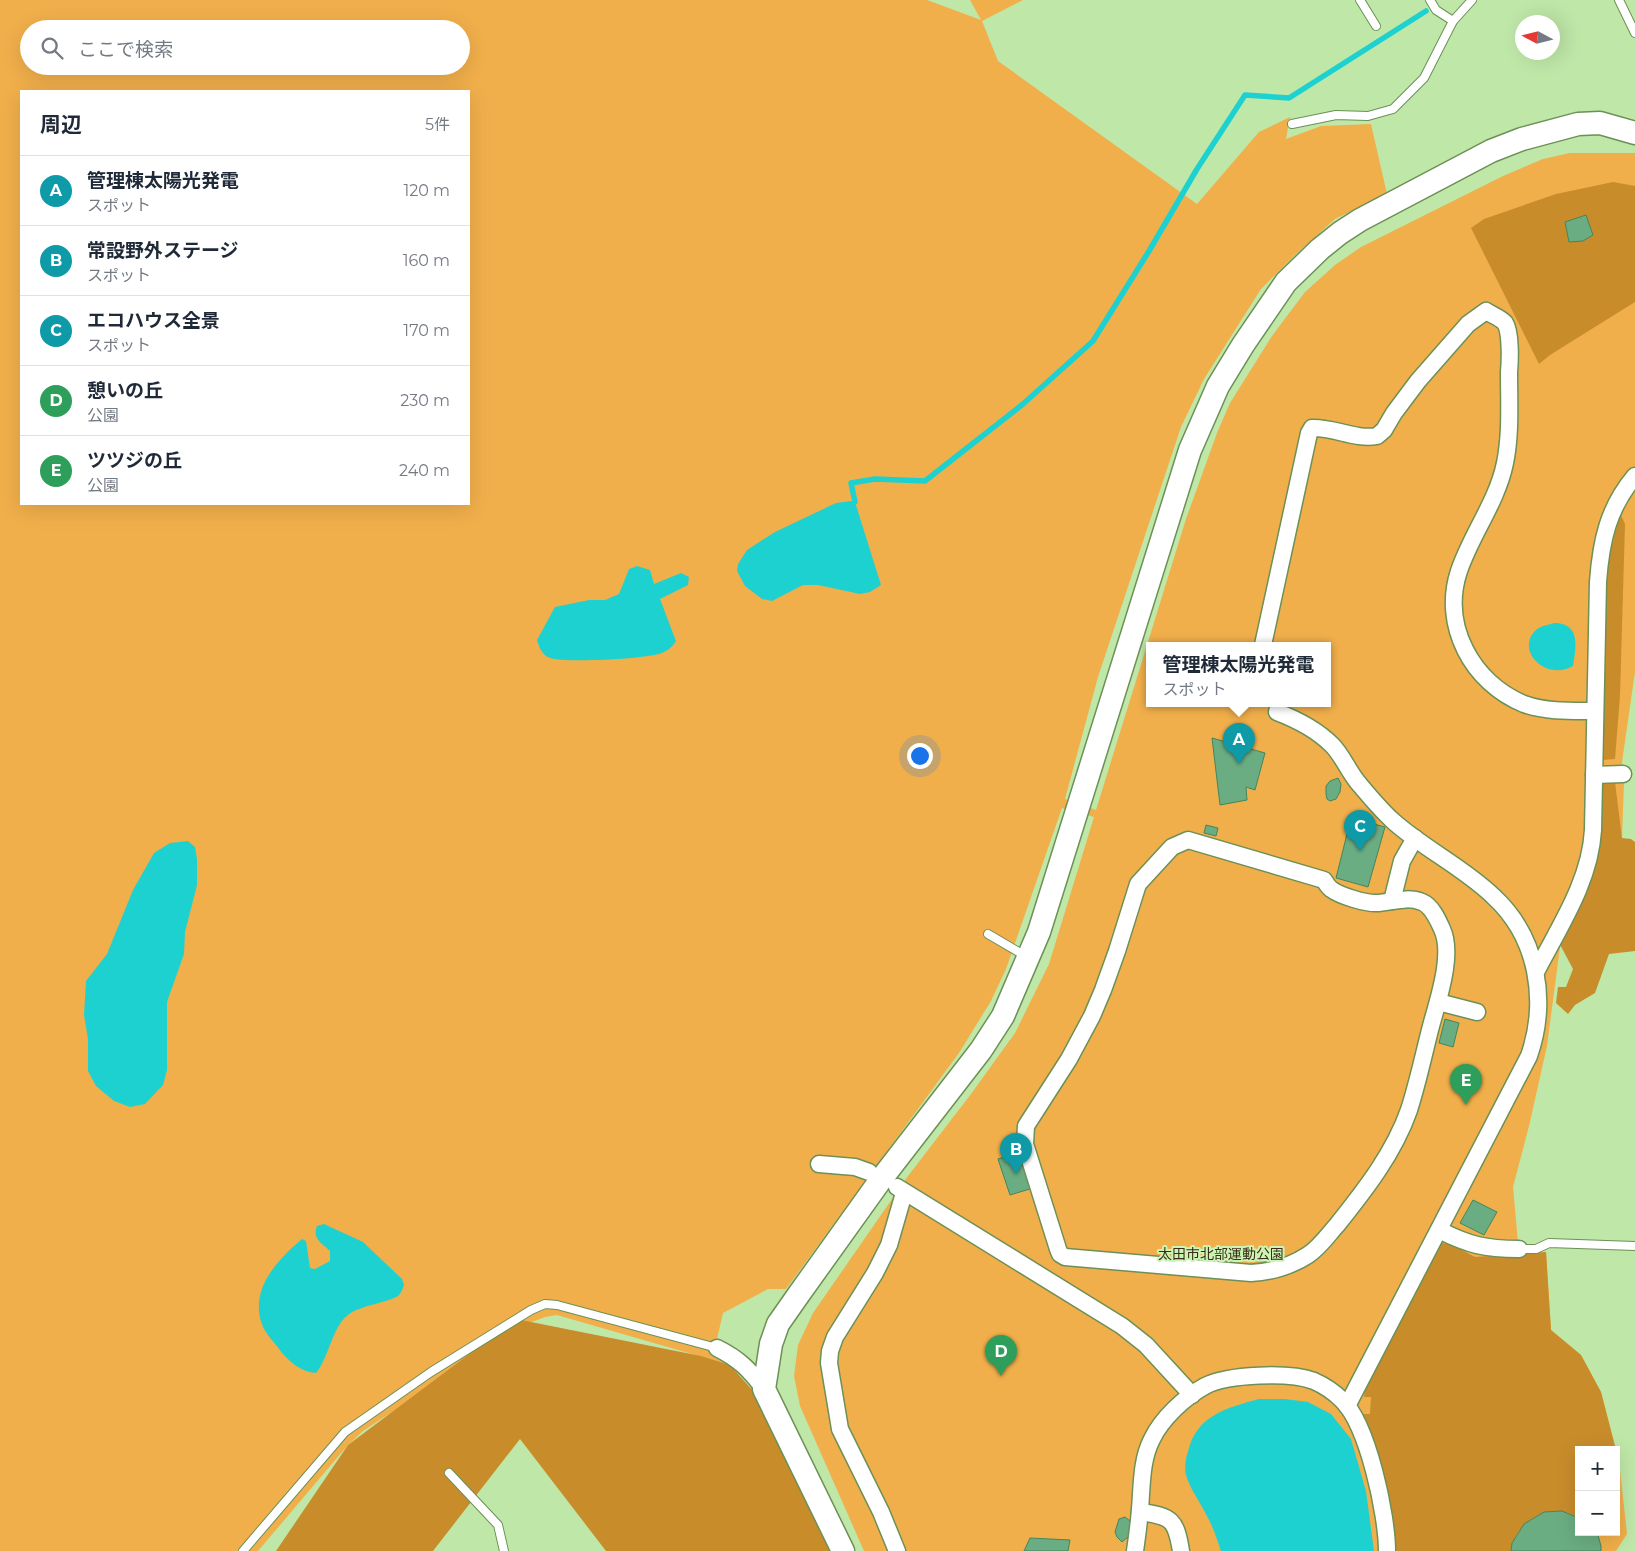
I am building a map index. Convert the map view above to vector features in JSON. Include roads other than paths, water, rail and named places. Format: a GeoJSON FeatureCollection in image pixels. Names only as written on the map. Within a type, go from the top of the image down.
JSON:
{"type":"FeatureCollection","features":[{"type":"Feature","properties":{"kind":"street"},"geometry":{"type":"LineString","coordinates":[[764,1389],[771,1344],[778,1324],[882,1178],[981,1050],[1003,1016],[1039,932],[1190,450],[1218,386],[1243,345],[1286,282],[1320,249],[1360,220],[1491,151],[1522,139],[1578,124],[1600,123],[1635,133]]}},
{"type":"Feature","properties":{"kind":"street"},"geometry":{"type":"LineString","coordinates":[[1264,642],[1309,433],[1312,428],[1354,436],[1376,436],[1384,430],[1394,413],[1424,374],[1468,324],[1486,311],[1501,319],[1506,325],[1508,335],[1510,364],[1508,437],[1505,462],[1498,485],[1470,543],[1459,573],[1454,597],[1456,620],[1461,640],[1470,660],[1485,679],[1503,693],[1524,704],[1544,709],[1595,711]]}},
{"type":"Feature","properties":{"kind":"street"},"geometry":{"type":"LineString","coordinates":[[1536,972],[1586,872],[1592,838],[1600,556],[1604,534],[1610,517],[1635,476]]}},
{"type":"Feature","properties":{"kind":"street"},"geometry":{"type":"LineString","coordinates":[[1278,707],[1277,712],[1309,726],[1333,746],[1361,786],[1393,821],[1493,895],[1514,920],[1529,949],[1538,983],[1538,1019],[1535,1038],[1529,1056],[1347,1406]]}},
{"type":"Feature","properties":{"kind":"street"},"geometry":{"type":"LineString","coordinates":[[1594,775],[1623,774]]}},
{"type":"Feature","properties":{"kind":"street"},"geometry":{"type":"LineString","coordinates":[[1392,901],[1402,861],[1415,838]]}},
{"type":"Feature","properties":{"kind":"street"},"geometry":{"type":"LineString","coordinates":[[1188,840],[1324,880],[1331,889],[1362,902],[1376,904],[1392,901],[1404,899],[1423,902],[1430,908],[1443,931],[1446,949],[1445,968],[1438,1002],[1409,1110],[1388,1154],[1351,1207],[1319,1246],[1308,1255],[1284,1266],[1251,1273],[1065,1257],[1060,1254],[1025,1144],[1026,1126],[1068,1059],[1092,1016],[1118,951],[1135,891],[1142,878],[1172,847],[1188,840]]}},
{"type":"Feature","properties":{"kind":"street"},"geometry":{"type":"LineString","coordinates":[[1438,1002],[1477,1012]]}},
{"type":"Feature","properties":{"kind":"street"},"geometry":{"type":"LineString","coordinates":[[819,1164],[855,1167],[869,1172]]}},
{"type":"Feature","properties":{"kind":"street"},"geometry":{"type":"LineString","coordinates":[[897,1551],[881,1512],[840,1429],[829,1363],[830,1351],[835,1337],[876,1273],[889,1245],[899,1189],[1122,1326],[1146,1345],[1192,1395]]}},
{"type":"Feature","properties":{"kind":"street"},"geometry":{"type":"LineString","coordinates":[[1439,1230],[1483,1247],[1519,1249]]}},
{"type":"Feature","properties":{"kind":"street"},"geometry":{"type":"LineString","coordinates":[[717,1348],[734,1357],[748,1368],[764,1389],[843,1551]]}},
{"type":"Feature","properties":{"kind":"street"},"geometry":{"type":"LineString","coordinates":[[1135,1551],[1144,1465],[1152,1438],[1173,1410],[1206,1386],[1222,1380],[1241,1377],[1281,1376],[1298,1377],[1314,1382],[1336,1396],[1347,1406],[1359,1428],[1377,1485],[1387,1551]]}},
{"type":"Feature","properties":{"kind":"street"},"geometry":{"type":"LineString","coordinates":[[1140,1512],[1166,1517],[1178,1532],[1181,1551]]}},
{"type":"Feature","properties":{"kind":"lane"},"geometry":{"type":"LineString","coordinates":[[1360,0],[1376,26]]}},
{"type":"Feature","properties":{"kind":"lane"},"geometry":{"type":"LineString","coordinates":[[1430,0],[1436,10],[1453,21]]}},
{"type":"Feature","properties":{"kind":"lane"},"geometry":{"type":"LineString","coordinates":[[1292,124],[1336,115],[1368,116],[1393,109],[1424,78],[1453,21],[1472,0]]}},
{"type":"Feature","properties":{"kind":"lane"},"geometry":{"type":"LineString","coordinates":[[1619,0],[1635,32]]}},
{"type":"Feature","properties":{"kind":"lane"},"geometry":{"type":"LineString","coordinates":[[988,934],[1028,958]]}},
{"type":"Feature","properties":{"kind":"lane"},"geometry":{"type":"LineString","coordinates":[[1519,1249],[1536,1249],[1549,1243],[1635,1246]]}},
{"type":"Feature","properties":{"kind":"lane"},"geometry":{"type":"LineString","coordinates":[[243,1551],[344,1432],[431,1372],[531,1310],[545,1304],[556,1305],[717,1348]]}},
{"type":"Feature","properties":{"kind":"lane"},"geometry":{"type":"LineString","coordinates":[[449,1472],[498,1525],[504,1551]]}},
{"type":"Feature","properties":{"kind":"water"},"geometry":{"type":"Polygon","coordinates":[[[855,502],[881,585],[870,592],[860,594],[818,585],[803,585],[772,601],[762,599],[745,586],[737,571],[738,564],[747,550],[775,532],[836,503],[855,502]]]}},
{"type":"Feature","properties":{"kind":"water"},"geometry":{"type":"Polygon","coordinates":[[[637,566],[650,570],[654,584],[681,573],[689,577],[688,585],[660,599],[676,641],[671,648],[653,655],[606,660],[550,658],[543,653],[537,640],[555,607],[589,600],[605,600],[619,594],[629,569],[637,566]]]}},
{"type":"Feature","properties":{"kind":"water"},"geometry":{"type":"Polygon","coordinates":[[[1554,623],[1569,627],[1575,637],[1573,666],[1562,670],[1552,670],[1543,667],[1531,654],[1529,646],[1530,638],[1536,630],[1554,623]]]}},
{"type":"Feature","properties":{"kind":"water"},"geometry":{"type":"Polygon","coordinates":[[[188,841],[195,847],[197,885],[185,932],[184,954],[167,1002],[167,1070],[163,1085],[145,1104],[130,1107],[114,1101],[96,1086],[88,1071],[88,1039],[84,1015],[86,981],[107,954],[133,890],[154,853],[170,843],[188,841]]]}},
{"type":"Feature","properties":{"kind":"water"},"geometry":{"type":"Polygon","coordinates":[[[324,1224],[363,1242],[402,1279],[404,1285],[400,1294],[390,1300],[360,1309],[343,1320],[316,1373],[305,1371],[286,1358],[263,1327],[259,1314],[259,1301],[262,1289],[274,1267],[302,1239],[306,1241],[310,1268],[315,1269],[330,1261],[330,1251],[317,1238],[316,1234],[317,1226],[324,1224]]]}},
{"type":"Feature","properties":{"kind":"water"},"geometry":{"type":"Polygon","coordinates":[[[1259,1399],[1285,1399],[1308,1402],[1331,1414],[1351,1439],[1366,1491],[1374,1551],[1221,1551],[1215,1533],[1186,1475],[1187,1455],[1193,1437],[1207,1420],[1226,1409],[1259,1399]]]}},
{"type":"Feature","properties":{"kind":"waterway"},"geometry":{"type":"LineString","coordinates":[[855,502],[851,483],[875,479],[925,481],[1023,404],[1093,341],[1197,169],[1245,95],[1289,98],[1426,11]]}},
{"type":"Feature","properties":{"kind":"place","name":"管理棟太陽光発電"},"geometry":{"type":"Point","coordinates":[1239,764]}},
{"type":"Feature","properties":{"kind":"place","name":"エコハウス全景"},"geometry":{"type":"Point","coordinates":[1360,851]}},
{"type":"Feature","properties":{"kind":"place","name":"ツツジの丘"},"geometry":{"type":"Point","coordinates":[1466,1105]}},
{"type":"Feature","properties":{"kind":"place","name":"常設野外ステージ"},"geometry":{"type":"Point","coordinates":[1016,1174]}},
{"type":"Feature","properties":{"kind":"place","name":"憩いの丘"},"geometry":{"type":"Point","coordinates":[1001,1376]}},
{"type":"Feature","properties":{"kind":"park label","name":"太田市北部運動公園"},"geometry":{"type":"Point","coordinates":[1221,1254]}}]}
